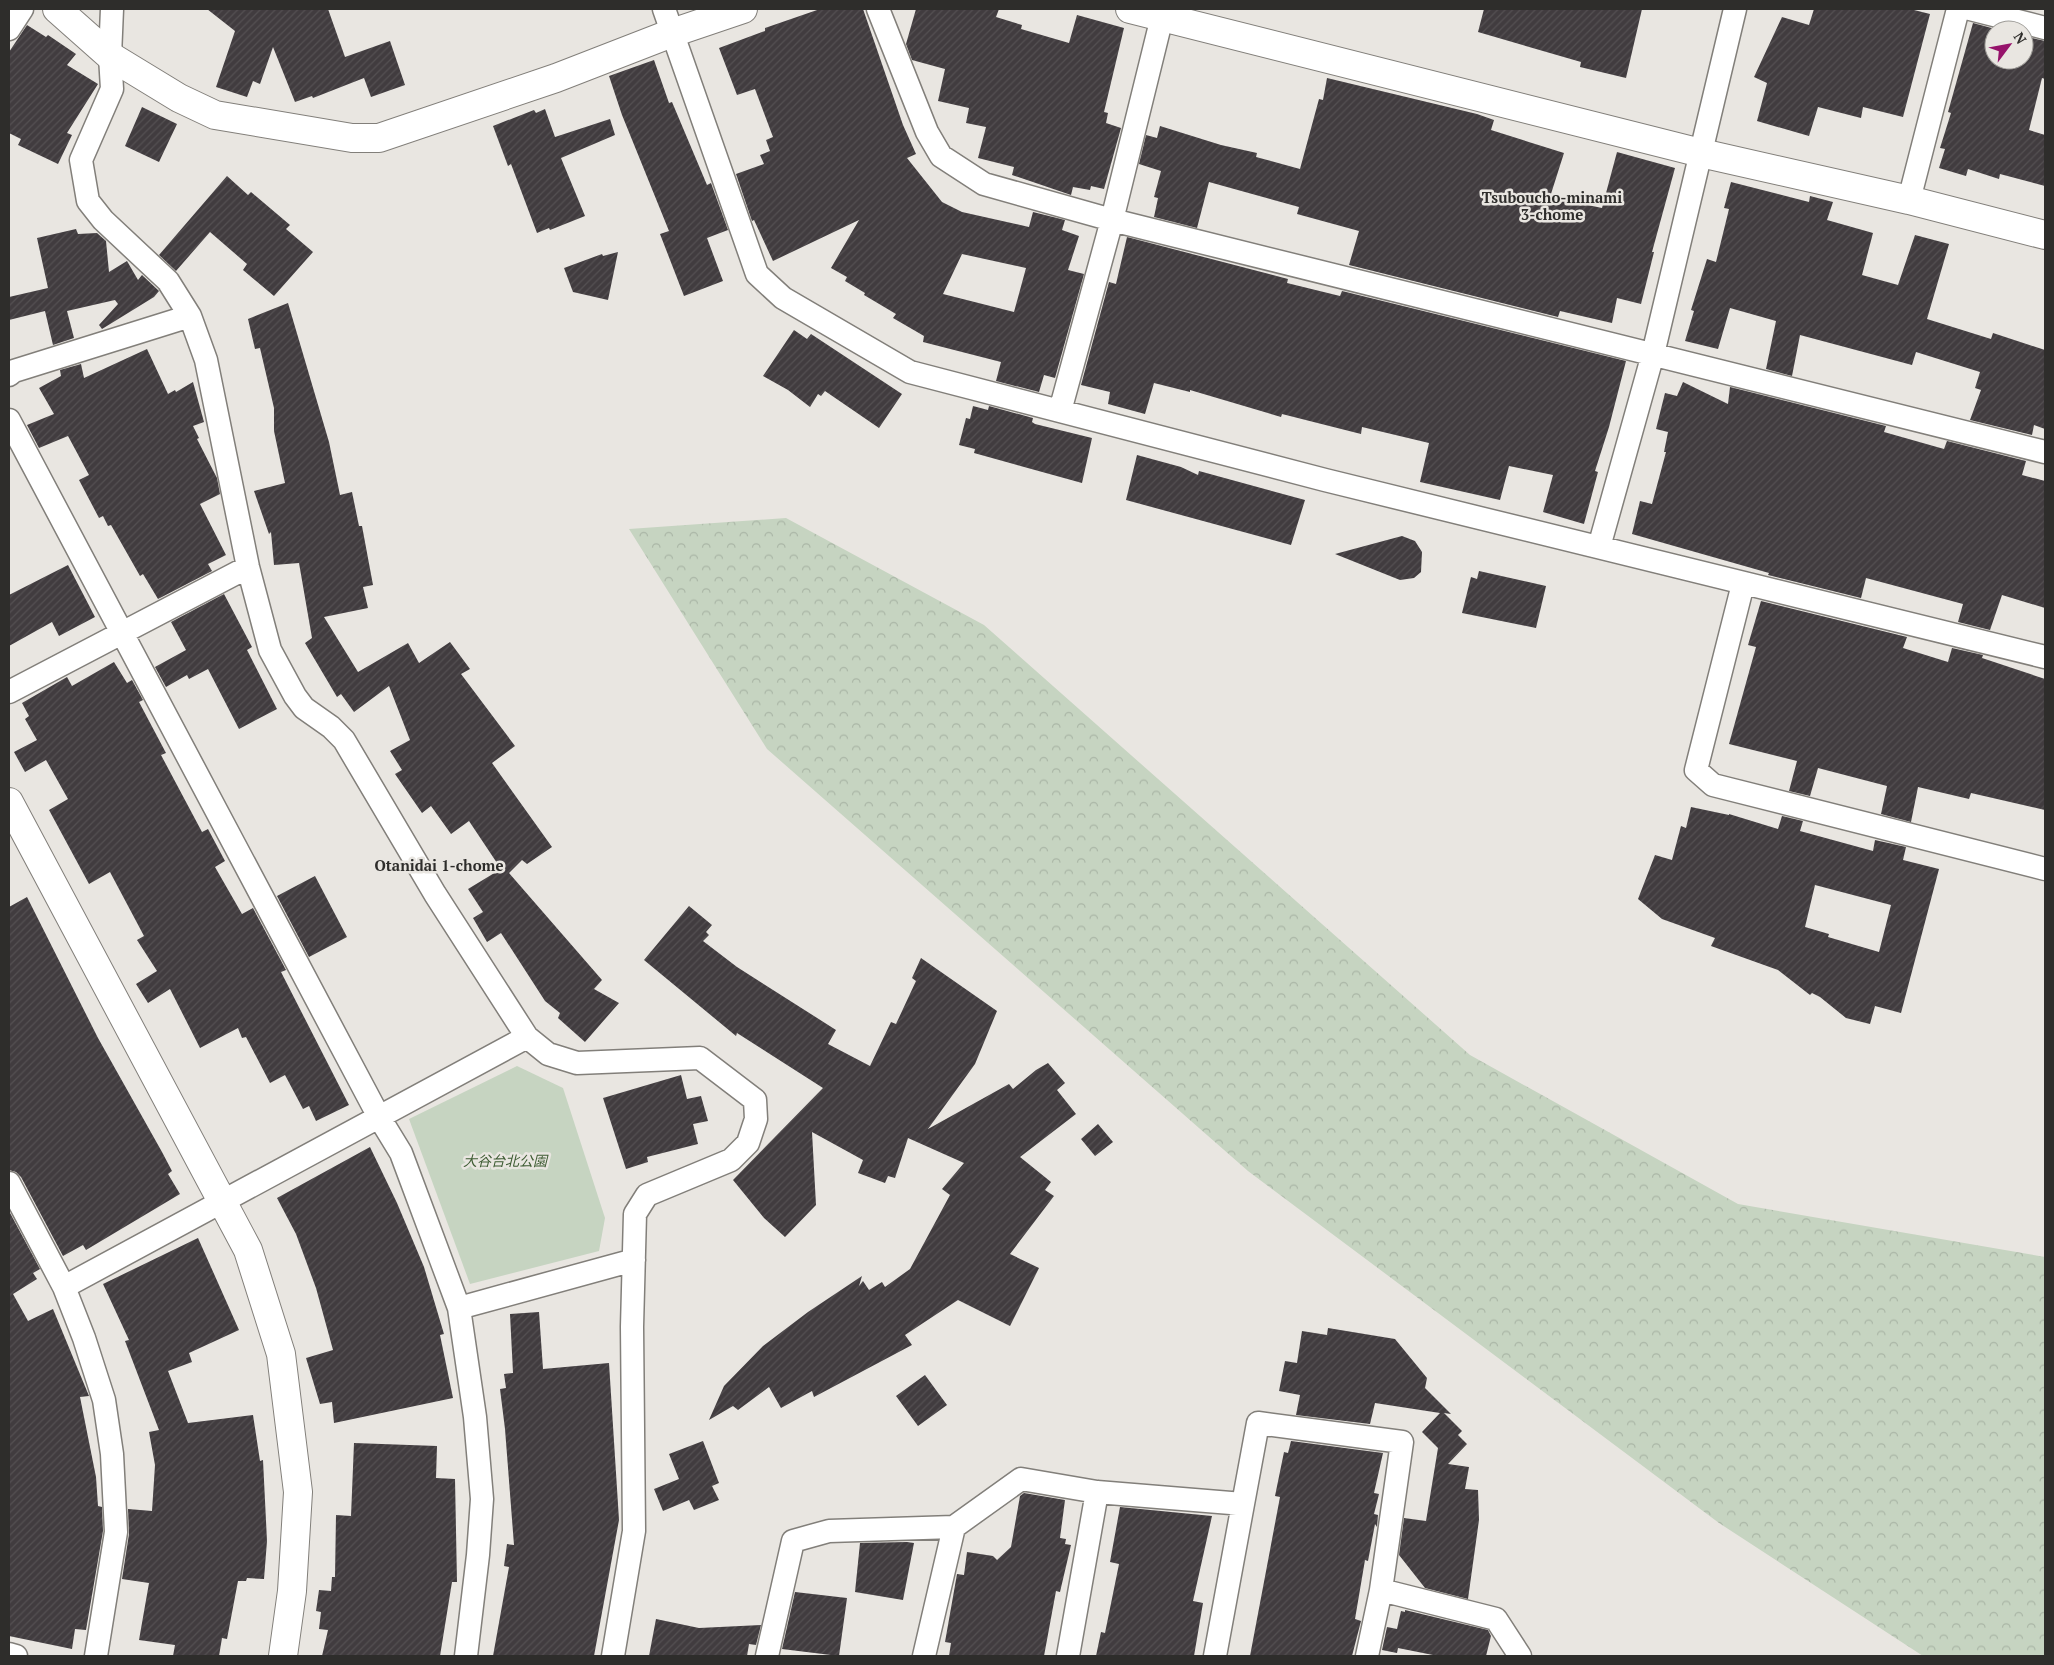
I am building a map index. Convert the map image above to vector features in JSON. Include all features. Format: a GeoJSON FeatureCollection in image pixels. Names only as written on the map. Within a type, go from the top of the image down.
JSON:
{"type":"FeatureCollection","features":[{"type":"Feature","properties":{"kind":"street"},"geometry":{"type":"LineString","coordinates":[[9,30],[22,9]]}},
{"type":"Feature","properties":{"kind":"street"},"geometry":{"type":"LineString","coordinates":[[57,9],[110,56],[179,98],[215,115],[352,138],[379,138],[556,78],[668,21],[743,9]]}},
{"type":"Feature","properties":{"kind":"street"},"geometry":{"type":"LineString","coordinates":[[112,9],[110,56],[112,89],[82,160],[88,201],[103,220],[168,281],[190,316],[206,360],[248,567],[270,650],[295,696],[304,708],[331,727],[344,740],[436,894],[527,1037],[548,1054],[576,1063],[700,1058],[755,1100],[756,1119],[748,1143],[730,1160],[647,1195],[635,1214],[632,1327],[634,1531],[613,1656]]}},
{"type":"Feature","properties":{"kind":"street"},"geometry":{"type":"LineString","coordinates":[[878,9],[927,132],[941,156],[984,184],[1112,220],[2045,452]]}},
{"type":"Feature","properties":{"kind":"street"},"geometry":{"type":"LineString","coordinates":[[1130,9],[1163,13],[1701,153],[1909,200],[2045,234]]}},
{"type":"Feature","properties":{"kind":"street"},"geometry":{"type":"LineString","coordinates":[[1599,547],[1653,354],[1735,9]]}},
{"type":"Feature","properties":{"kind":"street"},"geometry":{"type":"LineString","coordinates":[[1909,200],[1958,9]]}},
{"type":"Feature","properties":{"kind":"street"},"geometry":{"type":"LineString","coordinates":[[1970,9],[2045,28]]}},
{"type":"Feature","properties":{"kind":"street"},"geometry":{"type":"LineString","coordinates":[[1060,411],[1112,220],[1163,13]]}},
{"type":"Feature","properties":{"kind":"street"},"geometry":{"type":"LineString","coordinates":[[668,21],[757,274],[783,298],[910,372],[1325,480],[2045,658]]}},
{"type":"Feature","properties":{"kind":"street"},"geometry":{"type":"LineString","coordinates":[[9,375],[14,371],[164,326],[190,316]]}},
{"type":"Feature","properties":{"kind":"street"},"geometry":{"type":"LineString","coordinates":[[9,420],[379,1117],[401,1153],[459,1308],[475,1417],[482,1499],[478,1555],[466,1656]]}},
{"type":"Feature","properties":{"kind":"street"},"geometry":{"type":"LineString","coordinates":[[9,692],[122,631],[248,567]]}},
{"type":"Feature","properties":{"kind":"street"},"geometry":{"type":"LineString","coordinates":[[1742,584],[1696,770],[1713,785],[2045,869]]}},
{"type":"Feature","properties":{"kind":"street"},"geometry":{"type":"LineString","coordinates":[[9,802],[248,1250],[280,1354],[298,1492],[292,1591],[283,1656]]}},
{"type":"Feature","properties":{"kind":"street"},"geometry":{"type":"LineString","coordinates":[[64,1287],[527,1037]]}},
{"type":"Feature","properties":{"kind":"street"},"geometry":{"type":"LineString","coordinates":[[9,1183],[64,1287],[84,1338],[104,1400],[112,1454],[116,1532],[96,1656]]}},
{"type":"Feature","properties":{"kind":"street"},"geometry":{"type":"LineString","coordinates":[[459,1308],[634,1260]]}},
{"type":"Feature","properties":{"kind":"street"},"geometry":{"type":"LineString","coordinates":[[1215,1656],[1258,1422],[1402,1442],[1381,1590],[1367,1656]]}},
{"type":"Feature","properties":{"kind":"street"},"geometry":{"type":"LineString","coordinates":[[767,1656],[792,1541],[829,1531],[954,1527],[1021,1479],[1097,1492],[1243,1504]]}},
{"type":"Feature","properties":{"kind":"street"},"geometry":{"type":"LineString","coordinates":[[1068,1656],[1097,1492]]}},
{"type":"Feature","properties":{"kind":"street"},"geometry":{"type":"LineString","coordinates":[[924,1656],[954,1527]]}},
{"type":"Feature","properties":{"kind":"street"},"geometry":{"type":"LineString","coordinates":[[1381,1590],[1496,1619],[1520,1656]]}},
{"type":"Feature","properties":{"kind":"street"},"geometry":{"type":"LineString","coordinates":[[9,1654],[16,1656]]}},
{"type":"Feature","properties":{"kind":"green space"},"geometry":{"type":"Polygon","coordinates":[[[786,518],[984,625],[1470,1055],[1738,1204],[2045,1257],[2045,1656],[1923,1656],[1719,1523],[1248,1171],[767,749],[629,529],[786,518]]]}},
{"type":"Feature","properties":{"kind":"green space","name":"大谷台北公園"},"geometry":{"type":"Polygon","coordinates":[[[517,1066],[563,1088],[605,1218],[599,1251],[470,1284],[409,1119],[517,1066]]]}},
{"type":"Feature","properties":{"kind":"building"},"geometry":{"type":"Polygon","coordinates":[[[207,9],[328,9],[345,57],[390,41],[405,85],[371,97],[364,78],[313,98],[312,96],[295,102],[273,47],[260,84],[253,81],[247,97],[216,87],[235,31],[207,9]]]}},
{"type":"Feature","properties":{"kind":"building"},"geometry":{"type":"Polygon","coordinates":[[[820,9],[863,9],[903,125],[916,154],[907,158],[942,202],[962,212],[1029,227],[1033,212],[1065,220],[1062,230],[1079,236],[1068,270],[1084,274],[1055,378],[1044,375],[1039,392],[996,381],[1001,362],[923,342],[924,336],[893,318],[896,314],[864,295],[865,293],[845,281],[847,277],[831,268],[859,220],[773,261],[754,220],[752,221],[736,174],[764,164],[760,155],[770,151],[766,140],[773,137],[755,89],[737,95],[719,48],[765,31],[765,28],[820,9]],[[962,254],[943,294],[1014,312],[1026,268],[962,254]]]}},
{"type":"Feature","properties":{"kind":"building"},"geometry":{"type":"Polygon","coordinates":[[[916,9],[999,9],[996,17],[1022,25],[1021,29],[1069,43],[1077,15],[1124,28],[1104,112],[1108,113],[1106,123],[1121,128],[1104,189],[1091,186],[1090,190],[1073,187],[1071,195],[1012,175],[1014,167],[978,158],[986,127],[966,123],[969,108],[938,101],[945,69],[912,60],[906,44],[916,9]]]}},
{"type":"Feature","properties":{"kind":"building"},"geometry":{"type":"Polygon","coordinates":[[[1484,9],[1642,9],[1626,78],[1580,67],[1581,62],[1478,32],[1484,9]]]}},
{"type":"Feature","properties":{"kind":"building"},"geometry":{"type":"Polygon","coordinates":[[[1814,9],[1910,9],[1930,14],[1903,117],[1863,107],[1861,118],[1818,107],[1809,136],[1757,121],[1767,83],[1754,77],[1782,17],[1809,25],[1814,9]]]}},
{"type":"Feature","properties":{"kind":"building"},"geometry":{"type":"Polygon","coordinates":[[[1973,23],[1984,26],[1984,70],[2034,70],[2034,38],[2045,41],[2045,79],[2042,78],[2029,130],[2045,135],[2045,186],[2000,174],[1999,179],[1968,169],[1966,176],[1939,168],[1945,149],[1940,148],[1951,113],[1948,112],[1973,23]]]}},
{"type":"Feature","properties":{"kind":"building"},"geometry":{"type":"Polygon","coordinates":[[[27,25],[46,37],[48,35],[76,54],[67,65],[98,84],[67,133],[72,135],[58,164],[18,145],[21,139],[9,133],[9,52],[27,25]]]}},
{"type":"Feature","properties":{"kind":"building"},"geometry":{"type":"Polygon","coordinates":[[[654,60],[669,103],[672,102],[707,185],[711,183],[728,230],[707,238],[723,281],[684,296],[660,234],[669,231],[622,115],[609,76],[654,60]]]}},
{"type":"Feature","properties":{"kind":"building"},"geometry":{"type":"Polygon","coordinates":[[[1327,78],[1477,114],[1494,120],[1491,130],[1564,153],[1550,197],[1602,208],[1617,152],[1675,168],[1652,252],[1654,252],[1641,304],[1617,298],[1612,323],[1560,311],[1558,317],[1349,265],[1359,231],[1297,214],[1299,207],[1209,182],[1197,228],[1154,217],[1158,198],[1154,197],[1161,171],[1139,164],[1146,135],[1157,138],[1160,126],[1221,145],[1257,153],[1256,157],[1300,169],[1319,99],[1323,100],[1327,78]]]}},
{"type":"Feature","properties":{"kind":"building"},"geometry":{"type":"Polygon","coordinates":[[[142,107],[177,124],[159,162],[125,146],[142,107]]]}},
{"type":"Feature","properties":{"kind":"building"},"geometry":{"type":"Polygon","coordinates":[[[545,109],[555,137],[610,119],[615,135],[561,158],[585,216],[550,230],[549,228],[537,233],[511,164],[508,166],[493,126],[534,110],[536,113],[545,109]]]}},
{"type":"Feature","properties":{"kind":"building"},"geometry":{"type":"Polygon","coordinates":[[[227,176],[248,195],[251,192],[290,225],[286,229],[313,252],[274,296],[243,270],[247,264],[210,232],[176,271],[159,255],[227,176]]]}},
{"type":"Feature","properties":{"kind":"building"},"geometry":{"type":"Polygon","coordinates":[[[1731,182],[1809,202],[1810,196],[1833,202],[1827,220],[1873,233],[1862,275],[1898,285],[1915,235],[1949,244],[1927,319],[1991,339],[1993,333],[2045,350],[2045,429],[2034,425],[2032,435],[1970,420],[1981,390],[1975,388],[1980,372],[1916,352],[1912,365],[1800,335],[1792,376],[1766,369],[1776,321],[1730,308],[1718,349],[1685,341],[1694,311],[1691,310],[1707,259],[1716,262],[1729,209],[1724,208],[1731,182]]]}},
{"type":"Feature","properties":{"kind":"building"},"geometry":{"type":"Polygon","coordinates":[[[76,229],[78,234],[97,233],[106,241],[109,272],[127,261],[138,280],[142,275],[159,291],[154,297],[102,329],[99,325],[118,304],[115,300],[67,311],[74,338],[53,345],[45,311],[9,320],[9,297],[48,288],[37,238],[76,229]]]}},
{"type":"Feature","properties":{"kind":"building"},"geometry":{"type":"Polygon","coordinates":[[[1127,237],[1288,279],[1287,283],[1340,296],[1342,291],[1626,361],[1609,427],[1595,471],[1598,472],[1584,524],[1543,512],[1553,475],[1509,466],[1500,500],[1420,482],[1429,443],[1362,427],[1361,434],[1282,414],[1281,417],[1190,390],[1190,392],[1154,383],[1145,414],[1108,404],[1110,392],[1081,385],[1109,282],[1116,284],[1127,237]]]}},
{"type":"Feature","properties":{"kind":"building"},"geometry":{"type":"Polygon","coordinates":[[[618,252],[608,300],[573,292],[564,268],[602,254],[603,256],[618,252]]]}},
{"type":"Feature","properties":{"kind":"building"},"geometry":{"type":"Polygon","coordinates":[[[288,303],[329,442],[340,495],[352,492],[359,526],[362,526],[373,585],[363,587],[368,608],[324,617],[358,672],[408,643],[419,663],[450,642],[470,669],[461,674],[515,746],[492,763],[552,847],[527,864],[522,860],[509,873],[602,980],[594,989],[619,1003],[585,1042],[558,1018],[560,1013],[545,1001],[501,933],[487,942],[473,918],[483,912],[468,889],[501,869],[469,821],[451,834],[431,806],[422,813],[395,774],[402,770],[390,751],[410,740],[389,686],[354,712],[341,694],[337,697],[305,643],[312,638],[299,563],[274,565],[271,532],[269,534],[254,491],[285,483],[274,431],[274,408],[260,348],[255,349],[248,319],[288,303]]]}},
{"type":"Feature","properties":{"kind":"building"},"geometry":{"type":"Polygon","coordinates":[[[794,330],[807,339],[811,334],[902,394],[879,428],[825,391],[821,396],[818,394],[810,407],[788,390],[763,376],[794,330]]]}},
{"type":"Feature","properties":{"kind":"building"},"geometry":{"type":"Polygon","coordinates":[[[147,349],[168,394],[175,390],[176,392],[193,382],[204,422],[193,426],[199,438],[197,439],[217,478],[220,494],[200,504],[226,555],[208,564],[212,571],[158,599],[143,574],[140,576],[111,525],[108,526],[103,516],[99,518],[79,480],[89,475],[68,436],[39,448],[27,425],[54,414],[39,388],[61,376],[60,370],[81,364],[84,378],[147,349]]]}},
{"type":"Feature","properties":{"kind":"building"},"geometry":{"type":"Polygon","coordinates":[[[1683,382],[1728,404],[1730,387],[1886,426],[1884,432],[1944,449],[1947,441],[2026,461],[2022,475],[2045,481],[2045,608],[2002,595],[1990,630],[1958,622],[1963,604],[1866,578],[1861,598],[1768,575],[1769,573],[1632,534],[1640,501],[1652,504],[1666,452],[1664,452],[1668,432],[1656,429],[1665,393],[1677,396],[1683,382]]]}},
{"type":"Feature","properties":{"kind":"building"},"geometry":{"type":"Polygon","coordinates":[[[973,406],[988,410],[989,406],[1033,418],[1032,422],[1035,424],[1092,438],[1082,483],[974,453],[975,449],[959,445],[966,418],[970,419],[973,406]]]}},
{"type":"Feature","properties":{"kind":"building"},"geometry":{"type":"Polygon","coordinates":[[[1137,455],[1181,467],[1198,475],[1199,471],[1305,500],[1291,545],[1126,500],[1137,455]]]}},
{"type":"Feature","properties":{"kind":"building"},"geometry":{"type":"Polygon","coordinates":[[[1402,536],[1415,541],[1422,552],[1421,572],[1414,578],[1400,580],[1335,554],[1402,536]]]}},
{"type":"Feature","properties":{"kind":"building"},"geometry":{"type":"Polygon","coordinates":[[[68,565],[95,617],[59,636],[52,622],[9,646],[9,595],[68,565]]]}},
{"type":"Feature","properties":{"kind":"building"},"geometry":{"type":"Polygon","coordinates":[[[1479,571],[1546,586],[1536,628],[1462,613],[1471,577],[1477,579],[1479,571]]]}},
{"type":"Feature","properties":{"kind":"building"},"geometry":{"type":"Polygon","coordinates":[[[224,594],[252,647],[247,650],[277,709],[239,729],[208,669],[189,679],[187,675],[166,687],[155,667],[186,650],[171,622],[224,594]]]}},
{"type":"Feature","properties":{"kind":"building"},"geometry":{"type":"Polygon","coordinates":[[[1761,601],[1907,637],[1903,648],[1948,662],[1952,648],[1983,655],[1982,658],[2045,679],[2045,810],[1971,793],[1969,799],[1918,787],[1911,822],[1881,814],[1887,786],[1818,768],[1810,796],[1789,791],[1797,761],[1729,744],[1756,647],[1748,645],[1761,601]]]}},
{"type":"Feature","properties":{"kind":"building"},"geometry":{"type":"Polygon","coordinates":[[[114,662],[127,683],[132,680],[143,700],[139,702],[166,753],[161,755],[202,832],[208,829],[225,861],[215,867],[242,914],[253,908],[286,970],[281,972],[349,1105],[316,1121],[309,1106],[303,1109],[285,1075],[270,1083],[246,1037],[242,1038],[238,1028],[200,1048],[170,989],[148,1003],[136,984],[157,971],[137,940],[144,936],[110,872],[89,884],[49,810],[68,799],[46,760],[25,772],[14,752],[37,740],[25,719],[29,716],[22,703],[67,677],[72,686],[114,662]]]}},
{"type":"Feature","properties":{"kind":"building"},"geometry":{"type":"Polygon","coordinates":[[[1691,807],[1729,814],[1778,829],[1782,816],[1803,821],[1800,831],[1873,851],[1875,840],[1906,847],[1903,860],[1939,869],[1901,1013],[1875,1006],[1870,1024],[1846,1018],[1820,997],[1812,993],[1810,995],[1778,970],[1711,946],[1715,938],[1662,919],[1638,899],[1655,855],[1672,860],[1681,826],[1686,828],[1691,807]],[[1815,885],[1805,927],[1829,934],[1828,937],[1879,952],[1891,905],[1815,885]]]}},
{"type":"Feature","properties":{"kind":"building"},"geometry":{"type":"Polygon","coordinates":[[[315,876],[347,937],[309,957],[277,896],[315,876]]]}},
{"type":"Feature","properties":{"kind":"building"},"geometry":{"type":"Polygon","coordinates":[[[27,897],[98,1038],[172,1171],[168,1174],[180,1194],[86,1250],[83,1245],[63,1256],[21,1177],[16,1172],[9,1170],[9,907],[27,897]]]}},
{"type":"Feature","properties":{"kind":"building"},"geometry":{"type":"Polygon","coordinates":[[[689,906],[712,925],[706,932],[709,935],[703,941],[737,967],[836,1030],[828,1044],[870,1066],[891,1022],[896,1024],[916,981],[912,978],[921,958],[997,1011],[975,1064],[928,1129],[1009,1084],[1013,1089],[1036,1070],[1048,1063],[1065,1083],[1057,1090],[1076,1114],[1020,1157],[1051,1182],[1045,1190],[1054,1196],[1010,1254],[1039,1268],[1010,1326],[958,1300],[905,1335],[912,1345],[814,1397],[812,1391],[781,1408],[769,1387],[738,1410],[733,1406],[709,1420],[724,1386],[763,1346],[808,1312],[862,1276],[859,1286],[863,1281],[869,1290],[882,1282],[885,1287],[910,1269],[950,1195],[942,1189],[964,1163],[908,1138],[895,1178],[888,1176],[885,1183],[858,1173],[863,1160],[812,1132],[816,1205],[785,1237],[764,1218],[733,1180],[823,1088],[737,1033],[736,1036],[644,960],[689,906]]]}},
{"type":"Feature","properties":{"kind":"building"},"geometry":{"type":"Polygon","coordinates":[[[681,1075],[687,1099],[701,1096],[708,1121],[693,1124],[698,1144],[647,1157],[648,1162],[626,1169],[603,1098],[681,1075]]]}},
{"type":"Feature","properties":{"kind":"building"},"geometry":{"type":"Polygon","coordinates":[[[1098,1124],[1113,1142],[1095,1156],[1081,1139],[1098,1124]]]}},
{"type":"Feature","properties":{"kind":"building"},"geometry":{"type":"Polygon","coordinates":[[[370,1147],[397,1203],[424,1267],[444,1334],[440,1335],[453,1398],[334,1423],[332,1402],[320,1404],[306,1358],[333,1350],[316,1288],[296,1234],[277,1198],[370,1147]]]}},
{"type":"Feature","properties":{"kind":"building"},"geometry":{"type":"Polygon","coordinates":[[[9,1211],[40,1269],[33,1273],[37,1279],[13,1294],[28,1321],[53,1309],[89,1396],[80,1397],[96,1477],[98,1506],[102,1507],[103,1531],[86,1630],[75,1629],[72,1649],[9,1636],[9,1211]]]}},
{"type":"Feature","properties":{"kind":"building"},"geometry":{"type":"Polygon","coordinates":[[[198,1238],[239,1330],[189,1353],[192,1362],[168,1371],[188,1423],[253,1415],[260,1461],[263,1460],[267,1541],[264,1579],[247,1578],[246,1581],[238,1581],[227,1639],[222,1638],[219,1656],[173,1656],[175,1645],[139,1640],[149,1583],[122,1579],[129,1534],[128,1509],[152,1511],[155,1465],[149,1432],[159,1430],[125,1341],[129,1340],[103,1284],[198,1238]]]}},
{"type":"Feature","properties":{"kind":"building"},"geometry":{"type":"Polygon","coordinates":[[[539,1312],[543,1369],[609,1363],[619,1520],[594,1656],[493,1656],[509,1567],[504,1566],[507,1544],[514,1545],[500,1389],[506,1388],[504,1374],[513,1373],[510,1314],[539,1312]]]}},
{"type":"Feature","properties":{"kind":"building"},"geometry":{"type":"Polygon","coordinates":[[[1328,1328],[1395,1339],[1427,1378],[1425,1388],[1451,1414],[1444,1413],[1462,1431],[1458,1435],[1467,1444],[1448,1464],[1469,1467],[1465,1489],[1478,1490],[1479,1520],[1468,1599],[1425,1588],[1399,1555],[1404,1518],[1426,1521],[1438,1448],[1422,1432],[1440,1413],[1375,1403],[1370,1424],[1296,1415],[1300,1395],[1279,1391],[1285,1361],[1297,1363],[1302,1331],[1327,1335],[1328,1328]]]}},
{"type":"Feature","properties":{"kind":"building"},"geometry":{"type":"Polygon","coordinates":[[[925,1375],[947,1405],[918,1426],[896,1396],[925,1375]]]}},
{"type":"Feature","properties":{"kind":"building"},"geometry":{"type":"Polygon","coordinates":[[[703,1441],[719,1483],[712,1486],[719,1500],[694,1510],[689,1500],[663,1511],[654,1489],[679,1479],[669,1454],[703,1441]]]}},
{"type":"Feature","properties":{"kind":"building"},"geometry":{"type":"Polygon","coordinates":[[[1291,1441],[1383,1453],[1374,1493],[1379,1494],[1374,1514],[1378,1515],[1377,1527],[1375,1524],[1368,1561],[1365,1560],[1355,1619],[1361,1621],[1352,1656],[1250,1656],[1280,1497],[1275,1496],[1284,1452],[1288,1453],[1291,1441]]]}},
{"type":"Feature","properties":{"kind":"building"},"geometry":{"type":"Polygon","coordinates":[[[354,1443],[437,1446],[436,1478],[455,1479],[457,1582],[452,1582],[440,1656],[322,1656],[328,1630],[319,1629],[321,1612],[316,1611],[319,1590],[331,1591],[332,1577],[335,1577],[336,1515],[351,1516],[354,1443]]]}},
{"type":"Feature","properties":{"kind":"building"},"geometry":{"type":"Polygon","coordinates":[[[1024,1493],[1065,1500],[1060,1538],[1066,1539],[1065,1544],[1071,1545],[1060,1592],[1056,1591],[1044,1656],[949,1656],[951,1643],[945,1642],[957,1574],[964,1575],[967,1552],[993,1556],[997,1560],[1011,1547],[1020,1496],[1024,1493]]]}},
{"type":"Feature","properties":{"kind":"building"},"geometry":{"type":"Polygon","coordinates":[[[1120,1507],[1212,1516],[1193,1601],[1203,1603],[1194,1656],[1096,1656],[1101,1632],[1105,1633],[1119,1564],[1110,1562],[1120,1507]]]}},
{"type":"Feature","properties":{"kind":"building"},"geometry":{"type":"Polygon","coordinates":[[[860,1543],[914,1543],[903,1600],[855,1592],[860,1543]]]}},
{"type":"Feature","properties":{"kind":"building"},"geometry":{"type":"Polygon","coordinates":[[[795,1592],[847,1598],[839,1656],[782,1649],[795,1592]]]}},
{"type":"Feature","properties":{"kind":"building"},"geometry":{"type":"Polygon","coordinates":[[[1405,1610],[1488,1630],[1491,1636],[1486,1656],[1438,1656],[1398,1648],[1397,1653],[1382,1650],[1387,1627],[1397,1629],[1401,1611],[1405,1612],[1405,1610]]]}},
{"type":"Feature","properties":{"kind":"building"},"geometry":{"type":"Polygon","coordinates":[[[656,1619],[699,1628],[761,1625],[756,1645],[749,1644],[747,1656],[649,1656],[656,1619]]]}},
{"type":"Feature","properties":{"kind":"district","name":"Tsuboucho-minami 3-chome"},"geometry":{"type":"Point","coordinates":[1552,206]}},
{"type":"Feature","properties":{"kind":"district","name":"Otanidai 1-chome"},"geometry":{"type":"Point","coordinates":[439,865]}}]}
